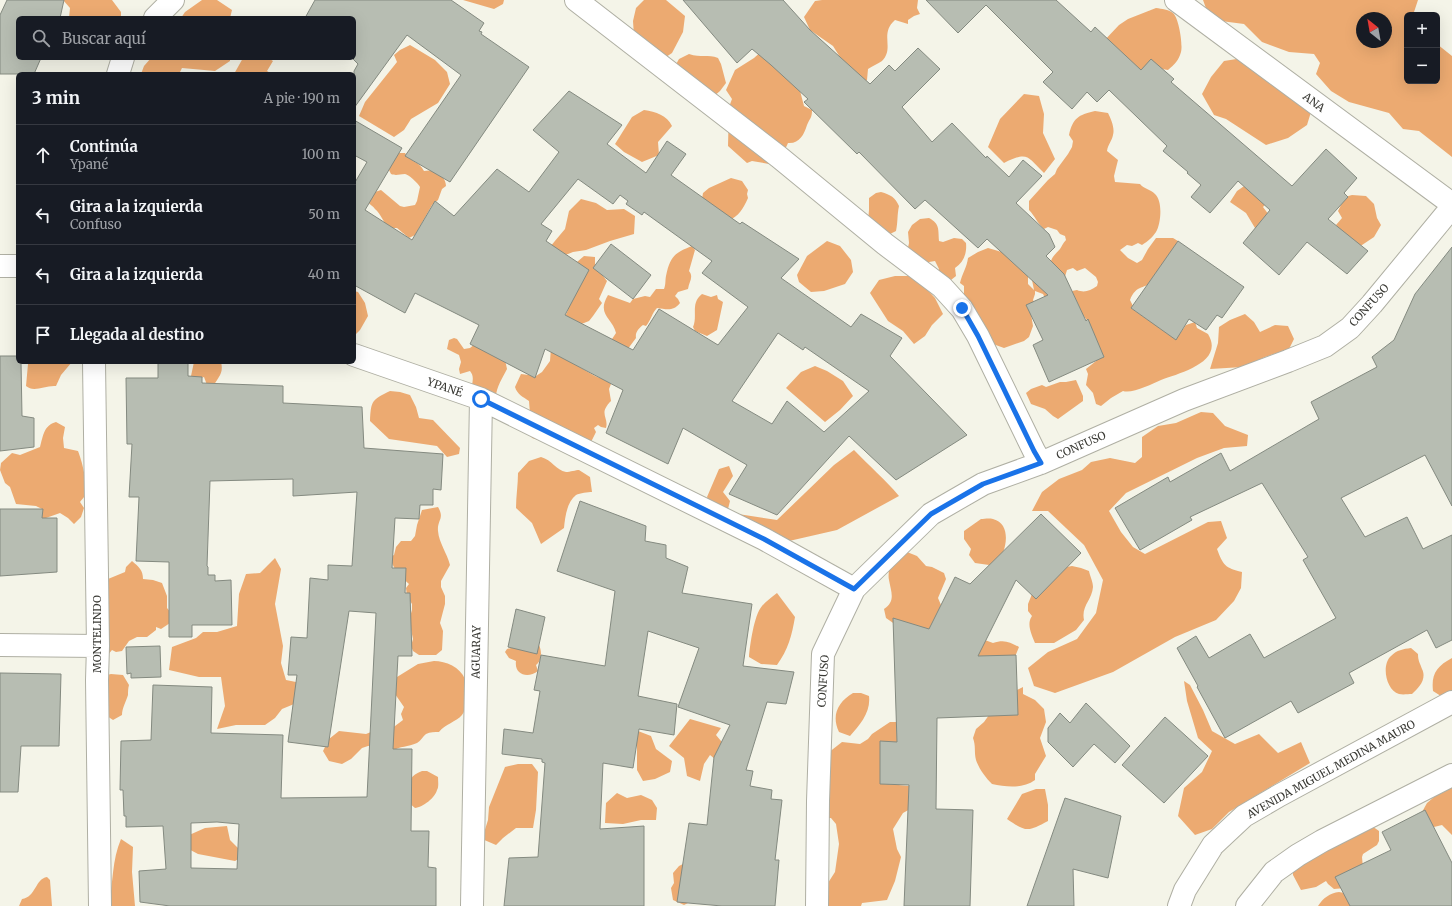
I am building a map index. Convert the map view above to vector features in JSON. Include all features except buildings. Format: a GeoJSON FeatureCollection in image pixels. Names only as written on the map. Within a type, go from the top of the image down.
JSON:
{"type":"FeatureCollection","features":[{"type":"Feature","properties":{"kind":"street"},"geometry":{"type":"LineString","coordinates":[[157,16],[173,0]]}},
{"type":"Feature","properties":{"kind":"street"},"geometry":{"type":"LineString","coordinates":[[576,0],[778,157],[885,244],[942,287],[962,308],[978,336],[1041,463]]}},
{"type":"Feature","properties":{"kind":"street","name":"ANA"},"geometry":{"type":"LineString","coordinates":[[1176,0],[1452,205]]}},
{"type":"Feature","properties":{"kind":"street"},"geometry":{"type":"LineString","coordinates":[[119,72],[122,60]]}},
{"type":"Feature","properties":{"kind":"street","name":"CONFUSO"},"geometry":{"type":"LineString","coordinates":[[817,906],[818,801],[823,654],[854,589],[931,514],[983,484],[1041,463],[1184,400],[1325,346],[1350,328],[1372,304],[1452,205]]}},
{"type":"Feature","properties":{"kind":"street"},"geometry":{"type":"LineString","coordinates":[[0,266],[16,266]]}},
{"type":"Feature","properties":{"kind":"street","name":"YPANÉ"},"geometry":{"type":"LineString","coordinates":[[356,356],[481,399],[764,539],[854,589]]}},
{"type":"Feature","properties":{"kind":"street","name":"MONTELINDO"},"geometry":{"type":"LineString","coordinates":[[94,364],[100,906]]}},
{"type":"Feature","properties":{"kind":"street","name":"AGUARAY"},"geometry":{"type":"LineString","coordinates":[[472,906],[481,399]]}},
{"type":"Feature","properties":{"kind":"street"},"geometry":{"type":"LineString","coordinates":[[0,646],[98,646]]}},
{"type":"Feature","properties":{"kind":"street","name":"AVENIDA MIGUEL MEDINA MAURO"},"geometry":{"type":"LineString","coordinates":[[1179,906],[1185,890],[1213,845],[1244,816],[1452,702]]}},
{"type":"Feature","properties":{"kind":"street"},"geometry":{"type":"LineString","coordinates":[[1247,906],[1274,872],[1298,855],[1322,841],[1452,774]]}},
{"type":"Feature","properties":{"kind":"shaded area"},"geometry":{"type":"Polygon","coordinates":[[[63,0],[112,0],[121,12],[121,16],[69,16],[70,8],[63,0]]]}},
{"type":"Feature","properties":{"kind":"shaded area"},"geometry":{"type":"Polygon","coordinates":[[[202,0],[217,0],[232,10],[230,16],[182,16],[185,12],[202,0]]]}},
{"type":"Feature","properties":{"kind":"shaded area"},"geometry":{"type":"Polygon","coordinates":[[[463,0],[504,0],[503,4],[494,9],[463,0]]]}},
{"type":"Feature","properties":{"kind":"shaded area"},"geometry":{"type":"Polygon","coordinates":[[[644,0],[666,0],[685,16],[683,32],[672,53],[663,59],[634,36],[633,21],[636,8],[644,0]]]}},
{"type":"Feature","properties":{"kind":"shaded area"},"geometry":{"type":"Polygon","coordinates":[[[918,0],[917,8],[920,14],[908,20],[908,24],[895,20],[890,25],[887,36],[888,46],[886,56],[882,61],[868,69],[867,80],[861,86],[833,46],[810,30],[804,17],[815,1],[918,0]]]}},
{"type":"Feature","properties":{"kind":"shaded area"},"geometry":{"type":"Polygon","coordinates":[[[1203,0],[1418,0],[1414,12],[1404,12],[1404,84],[1440,84],[1440,46],[1452,56],[1452,157],[1419,131],[1403,129],[1389,113],[1349,102],[1331,91],[1316,74],[1320,63],[1314,54],[1289,52],[1262,42],[1244,24],[1221,21],[1207,11],[1203,0]]]}},
{"type":"Feature","properties":{"kind":"shaded area"},"geometry":{"type":"Polygon","coordinates":[[[1156,8],[1165,9],[1173,13],[1175,16],[1179,26],[1181,38],[1180,55],[1176,62],[1168,70],[1162,69],[1127,85],[1102,43],[1119,25],[1128,19],[1156,8]]]}},
{"type":"Feature","properties":{"kind":"shaded area"},"geometry":{"type":"Polygon","coordinates":[[[410,45],[435,60],[447,72],[450,84],[438,103],[411,119],[404,130],[394,137],[359,116],[365,102],[397,62],[394,55],[410,45]]]}},
{"type":"Feature","properties":{"kind":"shaded area"},"geometry":{"type":"Polygon","coordinates":[[[765,48],[799,87],[804,106],[812,110],[812,115],[800,138],[795,142],[788,143],[783,152],[775,160],[769,164],[752,161],[747,163],[728,146],[729,107],[732,99],[726,90],[735,70],[754,58],[765,48]]]}},
{"type":"Feature","properties":{"kind":"shaded area"},"geometry":{"type":"Polygon","coordinates":[[[689,54],[718,58],[726,83],[713,97],[675,66],[679,59],[689,54]]]}},
{"type":"Feature","properties":{"kind":"shaded area"},"geometry":{"type":"Polygon","coordinates":[[[1243,58],[1311,112],[1307,125],[1288,138],[1266,145],[1226,119],[1214,115],[1202,94],[1211,77],[1224,61],[1243,58]]]}},
{"type":"Feature","properties":{"kind":"shaded area"},"geometry":{"type":"Polygon","coordinates":[[[149,60],[230,60],[215,71],[182,68],[180,72],[142,72],[144,66],[149,60]]]}},
{"type":"Feature","properties":{"kind":"shaded area"},"geometry":{"type":"Polygon","coordinates":[[[242,60],[273,61],[267,71],[269,72],[235,72],[242,60]]]}},
{"type":"Feature","properties":{"kind":"shaded area"},"geometry":{"type":"Polygon","coordinates":[[[1024,94],[1039,96],[1044,114],[1043,133],[1055,159],[1044,173],[1030,159],[1023,156],[1004,163],[988,147],[1000,119],[1024,94]]]}},
{"type":"Feature","properties":{"kind":"shaded area"},"geometry":{"type":"Polygon","coordinates":[[[644,110],[661,115],[670,122],[672,126],[658,142],[659,155],[642,162],[624,152],[615,144],[632,117],[644,110]]]}},
{"type":"Feature","properties":{"kind":"shaded area"},"geometry":{"type":"Polygon","coordinates":[[[1095,111],[1108,113],[1112,124],[1113,135],[1107,151],[1118,160],[1114,176],[1115,182],[1140,184],[1158,197],[1160,207],[1159,224],[1153,236],[1142,245],[1138,243],[1132,246],[1127,245],[1120,250],[1128,258],[1137,263],[1142,260],[1156,238],[1173,238],[1178,241],[1156,277],[1150,283],[1135,291],[1132,295],[1130,300],[1133,306],[1131,308],[1148,320],[1154,320],[1158,323],[1159,328],[1164,331],[1179,335],[1186,325],[1195,322],[1197,328],[1208,334],[1212,344],[1206,359],[1198,365],[1189,370],[1142,388],[1127,392],[1123,391],[1101,406],[1096,404],[1093,393],[1086,385],[1088,374],[1086,369],[1096,361],[1098,353],[1089,323],[1083,315],[1072,291],[1085,291],[1094,288],[1097,286],[1098,282],[1096,277],[1085,268],[1077,271],[1073,268],[1067,270],[1063,283],[1046,300],[1043,294],[1035,291],[1033,300],[1036,305],[1031,314],[1033,326],[1029,337],[1024,341],[1004,348],[993,344],[964,299],[964,286],[960,283],[968,258],[988,248],[1008,254],[1028,275],[1028,284],[1034,290],[1032,280],[1054,264],[1051,261],[1052,259],[1066,240],[1065,236],[1060,234],[1057,230],[1048,227],[1044,229],[1042,227],[1029,210],[1029,201],[1055,174],[1068,154],[1072,147],[1073,141],[1069,135],[1072,125],[1077,118],[1095,111]]]}},
{"type":"Feature","properties":{"kind":"shaded area"},"geometry":{"type":"Polygon","coordinates":[[[399,153],[405,153],[409,158],[420,165],[424,171],[435,170],[446,183],[446,186],[442,189],[438,200],[432,205],[415,235],[409,238],[397,228],[389,228],[377,211],[368,202],[375,192],[381,190],[400,206],[404,207],[415,205],[420,187],[419,185],[406,174],[393,175],[389,170],[393,156],[399,153]]]}},
{"type":"Feature","properties":{"kind":"shaded area"},"geometry":{"type":"Polygon","coordinates":[[[731,178],[742,181],[748,190],[748,198],[740,212],[728,221],[702,199],[703,193],[709,188],[731,178]]]}},
{"type":"Feature","properties":{"kind":"shaded area"},"geometry":{"type":"Polygon","coordinates":[[[1250,182],[1270,199],[1263,207],[1275,223],[1272,230],[1255,228],[1246,213],[1230,202],[1237,191],[1250,182]]]}},
{"type":"Feature","properties":{"kind":"shaded area"},"geometry":{"type":"Polygon","coordinates":[[[881,192],[896,200],[899,206],[896,231],[890,234],[886,241],[868,221],[869,198],[876,193],[881,192]]]}},
{"type":"Feature","properties":{"kind":"shaded area"},"geometry":{"type":"Polygon","coordinates":[[[1352,195],[1366,196],[1374,204],[1377,218],[1381,225],[1374,237],[1359,247],[1353,239],[1344,236],[1336,225],[1342,218],[1338,211],[1345,197],[1352,195]]]}},
{"type":"Feature","properties":{"kind":"shaded area"},"geometry":{"type":"Polygon","coordinates":[[[581,199],[596,203],[607,210],[624,209],[635,216],[634,234],[586,250],[539,260],[565,229],[569,211],[581,199]]]}},
{"type":"Feature","properties":{"kind":"shaded area"},"geometry":{"type":"Polygon","coordinates":[[[929,218],[937,225],[939,241],[943,242],[954,238],[962,239],[966,243],[964,257],[961,263],[955,268],[956,276],[951,280],[947,280],[938,274],[939,269],[935,261],[929,262],[926,265],[907,252],[909,243],[908,232],[912,225],[920,219],[929,218]]]}},
{"type":"Feature","properties":{"kind":"shaded area"},"geometry":{"type":"Polygon","coordinates":[[[827,241],[840,246],[851,260],[853,272],[845,284],[824,291],[811,292],[799,282],[797,275],[807,256],[827,241]]]}},
{"type":"Feature","properties":{"kind":"shaded area"},"geometry":{"type":"Polygon","coordinates":[[[692,246],[695,250],[689,271],[691,277],[688,289],[678,292],[675,296],[680,303],[672,309],[657,308],[646,326],[643,325],[640,327],[636,334],[636,338],[627,350],[614,344],[612,339],[616,333],[604,312],[605,302],[608,295],[630,303],[633,299],[645,296],[650,297],[656,289],[664,289],[671,260],[681,251],[692,246]]]}},
{"type":"Feature","properties":{"kind":"shaded area"},"geometry":{"type":"Polygon","coordinates":[[[584,256],[595,257],[595,265],[601,268],[603,276],[607,281],[599,299],[602,303],[589,321],[579,325],[562,355],[595,376],[611,384],[609,389],[611,401],[607,405],[604,412],[607,424],[606,428],[598,425],[594,428],[596,432],[591,442],[561,426],[545,442],[532,438],[528,429],[530,414],[529,401],[522,397],[515,387],[521,374],[536,376],[542,372],[550,361],[551,348],[568,310],[577,262],[584,256]]]}},
{"type":"Feature","properties":{"kind":"shaded area"},"geometry":{"type":"Polygon","coordinates":[[[895,276],[909,276],[922,284],[935,298],[943,314],[932,325],[925,336],[914,344],[903,331],[888,321],[870,293],[879,280],[895,276]]]}},
{"type":"Feature","properties":{"kind":"shaded area"},"geometry":{"type":"Polygon","coordinates":[[[356,292],[358,292],[365,303],[368,316],[356,334],[356,292]]]}},
{"type":"Feature","properties":{"kind":"shaded area"},"geometry":{"type":"Polygon","coordinates":[[[702,294],[711,297],[717,295],[718,299],[723,302],[717,330],[707,336],[695,331],[693,327],[696,301],[702,294]]]}},
{"type":"Feature","properties":{"kind":"shaded area"},"geometry":{"type":"Polygon","coordinates":[[[1245,314],[1254,322],[1260,332],[1275,325],[1288,326],[1294,339],[1289,349],[1265,357],[1243,367],[1210,369],[1218,343],[1219,327],[1230,320],[1245,314]]]}},
{"type":"Feature","properties":{"kind":"shaded area"},"geometry":{"type":"Polygon","coordinates":[[[454,338],[457,339],[464,349],[470,348],[475,344],[504,355],[507,369],[498,387],[496,399],[471,391],[473,380],[472,373],[470,371],[460,374],[459,369],[461,362],[459,355],[447,349],[449,340],[454,338]]]}},
{"type":"Feature","properties":{"kind":"shaded area"},"geometry":{"type":"Polygon","coordinates":[[[28,364],[70,364],[61,375],[56,386],[33,389],[26,386],[28,364]]]}},
{"type":"Feature","properties":{"kind":"shaded area"},"geometry":{"type":"Polygon","coordinates":[[[194,364],[222,364],[221,373],[213,387],[207,385],[204,377],[198,379],[191,376],[194,364]]]}},
{"type":"Feature","properties":{"kind":"shaded area"},"geometry":{"type":"Polygon","coordinates":[[[815,366],[827,371],[843,381],[853,396],[840,410],[825,422],[786,388],[801,372],[815,366]]]}},
{"type":"Feature","properties":{"kind":"shaded area"},"geometry":{"type":"Polygon","coordinates":[[[1076,380],[1083,396],[1083,401],[1058,419],[1045,409],[1031,404],[1026,393],[1031,389],[1042,385],[1046,387],[1060,382],[1076,380]]]}},
{"type":"Feature","properties":{"kind":"shaded area"},"geometry":{"type":"Polygon","coordinates":[[[390,391],[410,395],[416,407],[419,418],[433,420],[460,448],[459,454],[447,457],[437,446],[389,439],[370,421],[372,405],[376,399],[390,391]]]}},
{"type":"Feature","properties":{"kind":"shaded area"},"geometry":{"type":"Polygon","coordinates":[[[1201,412],[1213,413],[1225,426],[1248,435],[1247,446],[1224,448],[1197,458],[1126,493],[1109,511],[1121,532],[1133,547],[1145,554],[1208,522],[1221,521],[1227,538],[1217,549],[1219,554],[1225,565],[1242,572],[1241,588],[1234,601],[1216,620],[1175,637],[1113,672],[1055,693],[1034,686],[1028,668],[1048,652],[1077,639],[1096,613],[1103,580],[1084,545],[1048,511],[1032,511],[1042,492],[1059,479],[1082,470],[1091,462],[1110,458],[1135,463],[1142,457],[1142,437],[1158,426],[1176,423],[1201,412]]]}},
{"type":"Feature","properties":{"kind":"shaded area"},"geometry":{"type":"Polygon","coordinates":[[[56,422],[65,427],[63,438],[64,448],[78,451],[84,474],[86,487],[84,497],[80,502],[84,508],[81,517],[74,524],[60,513],[42,518],[42,509],[36,506],[16,504],[10,487],[5,483],[0,470],[1,463],[12,453],[20,455],[40,447],[46,428],[52,423],[56,422]]]}},
{"type":"Feature","properties":{"kind":"shaded area"},"geometry":{"type":"Polygon","coordinates":[[[854,450],[899,496],[837,530],[789,541],[738,514],[777,520],[834,465],[854,450]]]}},
{"type":"Feature","properties":{"kind":"shaded area"},"geometry":{"type":"Polygon","coordinates":[[[541,457],[545,458],[563,471],[568,472],[579,470],[590,477],[592,492],[578,494],[573,498],[567,510],[564,528],[541,544],[532,523],[516,508],[518,473],[529,461],[541,457]]]}},
{"type":"Feature","properties":{"kind":"shaded area"},"geometry":{"type":"Polygon","coordinates":[[[729,466],[733,476],[723,492],[730,501],[728,509],[712,506],[707,497],[719,469],[729,466]]]}},
{"type":"Feature","properties":{"kind":"shaded area"},"geometry":{"type":"Polygon","coordinates":[[[438,507],[441,517],[438,531],[441,544],[450,565],[441,581],[441,587],[445,596],[445,604],[440,623],[443,631],[442,650],[436,655],[419,655],[413,651],[411,646],[413,639],[409,620],[412,604],[407,596],[406,588],[409,584],[397,572],[390,557],[394,555],[396,547],[401,541],[411,541],[415,536],[422,510],[438,507]]]}},
{"type":"Feature","properties":{"kind":"shaded area"},"geometry":{"type":"Polygon","coordinates":[[[981,519],[993,519],[999,522],[1003,527],[1006,539],[1005,546],[997,564],[989,565],[975,563],[969,555],[971,549],[964,539],[964,531],[981,519]]]}},
{"type":"Feature","properties":{"kind":"shaded area"},"geometry":{"type":"Polygon","coordinates":[[[907,552],[917,556],[926,566],[932,567],[944,573],[946,579],[938,598],[941,605],[930,630],[896,625],[886,618],[884,609],[890,603],[892,596],[889,567],[907,552]]]}},
{"type":"Feature","properties":{"kind":"shaded area"},"geometry":{"type":"Polygon","coordinates":[[[275,558],[281,569],[275,604],[283,646],[281,663],[286,680],[311,685],[299,702],[282,709],[275,718],[265,725],[236,725],[217,729],[225,706],[221,677],[199,677],[169,670],[172,647],[196,638],[203,632],[217,632],[237,626],[239,594],[246,574],[260,573],[275,558]]]}},
{"type":"Feature","properties":{"kind":"shaded area"},"geometry":{"type":"Polygon","coordinates":[[[132,561],[140,569],[143,579],[162,583],[167,596],[167,608],[173,615],[173,621],[161,629],[156,627],[156,630],[147,637],[137,637],[129,641],[122,651],[116,652],[112,650],[106,657],[104,579],[108,579],[125,572],[126,567],[132,561]]]}},
{"type":"Feature","properties":{"kind":"shaded area"},"geometry":{"type":"Polygon","coordinates":[[[1072,566],[1089,571],[1093,583],[1091,596],[1085,607],[1083,615],[1084,620],[1076,630],[1054,643],[1035,643],[1030,626],[1030,619],[1032,616],[1028,611],[1028,604],[1032,594],[1056,569],[1072,566]]]}},
{"type":"Feature","properties":{"kind":"shaded area"},"geometry":{"type":"Polygon","coordinates":[[[777,593],[795,617],[787,648],[777,665],[761,664],[749,657],[753,630],[759,610],[765,602],[777,593]]]}},
{"type":"Feature","properties":{"kind":"shaded area"},"geometry":{"type":"Polygon","coordinates":[[[982,639],[993,643],[1000,641],[1007,642],[1019,647],[1012,664],[1017,672],[1015,683],[981,694],[975,644],[982,639]]]}},
{"type":"Feature","properties":{"kind":"shaded area"},"geometry":{"type":"Polygon","coordinates":[[[539,645],[541,656],[536,665],[538,671],[530,675],[519,672],[517,670],[516,661],[509,658],[505,652],[510,648],[539,645]]]}},
{"type":"Feature","properties":{"kind":"shaded area"},"geometry":{"type":"Polygon","coordinates":[[[1411,648],[1418,654],[1424,676],[1423,680],[1420,686],[1412,694],[1399,694],[1391,688],[1388,683],[1386,677],[1386,665],[1391,656],[1396,652],[1411,648]]]}},
{"type":"Feature","properties":{"kind":"shaded area"},"geometry":{"type":"Polygon","coordinates":[[[1452,658],[1452,696],[1444,698],[1433,691],[1434,675],[1442,664],[1452,658]]]}},
{"type":"Feature","properties":{"kind":"shaded area"},"geometry":{"type":"Polygon","coordinates":[[[434,661],[443,662],[456,668],[460,671],[466,681],[465,709],[460,717],[439,732],[431,732],[426,734],[414,744],[392,751],[376,745],[368,746],[362,748],[351,759],[342,764],[329,761],[323,751],[329,739],[339,731],[366,734],[376,730],[391,729],[403,720],[401,714],[404,707],[395,694],[397,677],[418,664],[434,661]]]}},
{"type":"Feature","properties":{"kind":"shaded area"},"geometry":{"type":"Polygon","coordinates":[[[111,674],[123,675],[129,685],[128,695],[123,707],[122,715],[113,720],[107,716],[103,676],[111,674]]]}},
{"type":"Feature","properties":{"kind":"shaded area"},"geometry":{"type":"Polygon","coordinates":[[[1184,681],[1190,685],[1212,731],[1235,744],[1259,734],[1278,753],[1301,742],[1310,763],[1229,812],[1212,829],[1195,835],[1178,816],[1184,788],[1202,772],[1212,751],[1198,738],[1187,701],[1184,681]]]}},
{"type":"Feature","properties":{"kind":"shaded area"},"geometry":{"type":"Polygon","coordinates":[[[1023,687],[1023,694],[1035,700],[1044,709],[1046,722],[1040,738],[1046,756],[1035,774],[1035,780],[1030,783],[1020,786],[1003,786],[992,784],[977,763],[973,738],[976,729],[984,722],[997,704],[1011,693],[1023,687]]]}},
{"type":"Feature","properties":{"kind":"shaded area"},"geometry":{"type":"Polygon","coordinates":[[[853,693],[861,693],[869,696],[869,702],[867,713],[850,736],[839,732],[836,715],[837,710],[843,700],[853,693]]]}},
{"type":"Feature","properties":{"kind":"shaded area"},"geometry":{"type":"Polygon","coordinates":[[[690,719],[721,728],[716,735],[726,747],[721,764],[710,755],[704,764],[700,781],[687,776],[684,758],[669,746],[690,719]]]}},
{"type":"Feature","properties":{"kind":"shaded area"},"geometry":{"type":"Polygon","coordinates":[[[890,722],[901,722],[889,784],[908,786],[916,784],[912,808],[903,813],[893,829],[897,849],[901,857],[895,881],[887,900],[862,903],[861,906],[823,906],[826,886],[835,872],[839,844],[836,824],[831,818],[827,818],[828,753],[842,742],[860,744],[890,722]]]}},
{"type":"Feature","properties":{"kind":"shaded area"},"geometry":{"type":"Polygon","coordinates":[[[638,731],[651,736],[656,749],[672,761],[670,772],[655,779],[643,781],[637,770],[637,745],[621,739],[638,731]]]}},
{"type":"Feature","properties":{"kind":"shaded area"},"geometry":{"type":"Polygon","coordinates":[[[518,764],[532,764],[538,772],[536,810],[533,828],[516,828],[496,845],[482,839],[488,820],[489,807],[505,767],[518,764]]]}},
{"type":"Feature","properties":{"kind":"shaded area"},"geometry":{"type":"Polygon","coordinates":[[[422,771],[427,771],[438,777],[438,787],[436,793],[428,802],[415,808],[409,803],[409,784],[413,776],[422,771]]]}},
{"type":"Feature","properties":{"kind":"shaded area"},"geometry":{"type":"Polygon","coordinates":[[[1452,782],[1452,835],[1442,825],[1434,827],[1425,822],[1422,812],[1427,803],[1452,782]]]}},
{"type":"Feature","properties":{"kind":"shaded area"},"geometry":{"type":"Polygon","coordinates":[[[1036,789],[1045,789],[1048,805],[1048,821],[1031,829],[1027,829],[1007,819],[1022,794],[1036,789]]]}},
{"type":"Feature","properties":{"kind":"shaded area"},"geometry":{"type":"Polygon","coordinates":[[[617,793],[627,798],[641,795],[652,800],[657,808],[656,820],[641,820],[623,824],[605,823],[606,803],[617,793]]]}},
{"type":"Feature","properties":{"kind":"shaded area"},"geometry":{"type":"Polygon","coordinates":[[[1369,824],[1379,831],[1379,841],[1377,845],[1363,854],[1363,868],[1345,888],[1334,889],[1326,881],[1316,887],[1301,890],[1293,875],[1293,870],[1369,824]]]}},
{"type":"Feature","properties":{"kind":"shaded area"},"geometry":{"type":"Polygon","coordinates":[[[227,826],[230,840],[245,855],[235,861],[198,854],[181,845],[187,836],[205,828],[227,826]]]}},
{"type":"Feature","properties":{"kind":"shaded area"},"geometry":{"type":"Polygon","coordinates":[[[121,839],[133,847],[132,872],[135,906],[109,906],[114,863],[121,839]]]}},
{"type":"Feature","properties":{"kind":"shaded area"},"geometry":{"type":"Polygon","coordinates":[[[687,862],[688,903],[684,905],[673,900],[671,888],[674,883],[673,873],[679,866],[687,862]]]}},
{"type":"Feature","properties":{"kind":"shaded area"},"geometry":{"type":"Polygon","coordinates":[[[47,877],[50,880],[52,906],[19,906],[22,899],[27,898],[40,881],[47,877]]]}},
{"type":"Feature","properties":{"kind":"shaded area"},"geometry":{"type":"Polygon","coordinates":[[[1339,892],[1349,894],[1364,906],[1318,906],[1327,896],[1339,892]]]}},
{"type":"Feature","properties":{"kind":"route"},"geometry":{"type":"LineString","coordinates":[[481,399],[764,539],[854,589],[931,514],[983,484],[1041,463],[978,336],[962,308]]}}]}
